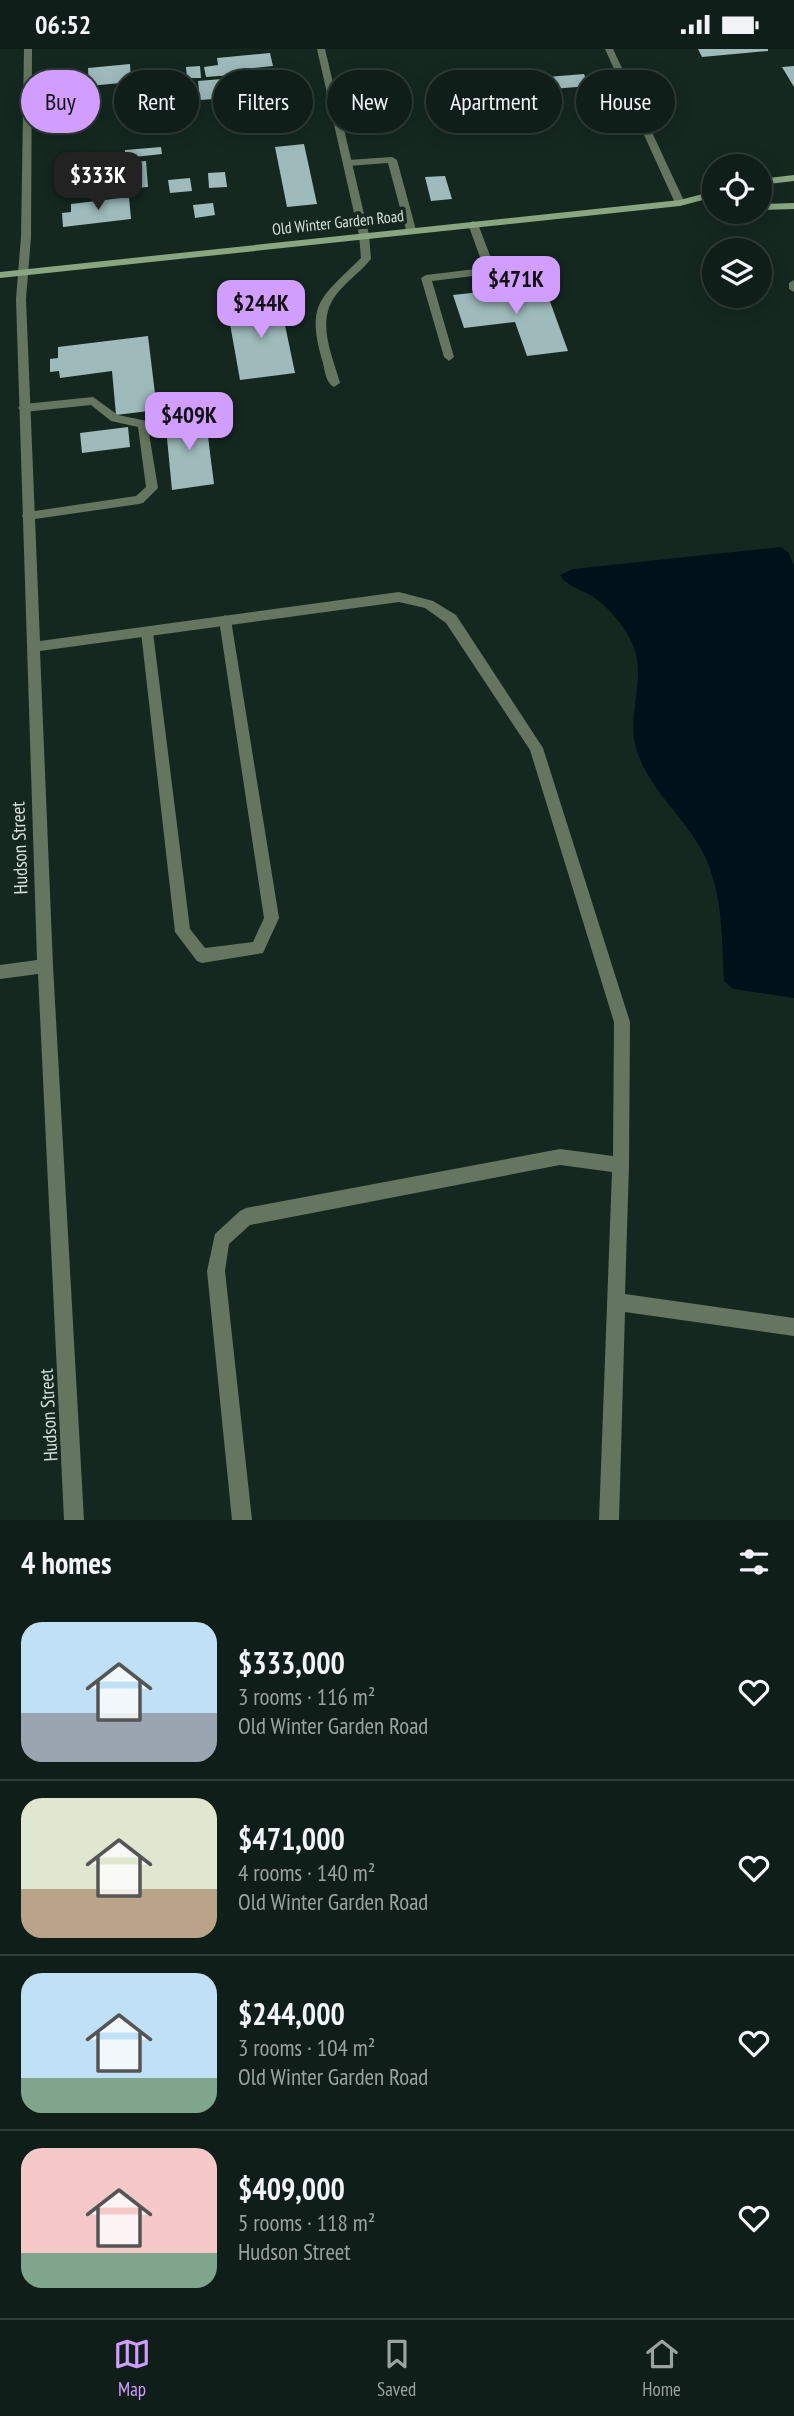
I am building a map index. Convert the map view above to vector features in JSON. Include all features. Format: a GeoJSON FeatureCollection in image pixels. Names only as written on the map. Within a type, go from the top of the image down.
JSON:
{"type":"FeatureCollection","features":[{"type":"Feature","properties":{"kind":"main road"},"geometry":{"type":"LineString","coordinates":[[772,181],[794,178]]}},
{"type":"Feature","properties":{"kind":"main road","name":"Old Winter Garden Road"},"geometry":{"type":"LineString","coordinates":[[0,275],[680,202],[702,197]]}},
{"type":"Feature","properties":{"kind":"main road","name":"Old Winter Garden Road"},"geometry":{"type":"LineString","coordinates":[[680,202],[702,203]]}},
{"type":"Feature","properties":{"kind":"main road"},"geometry":{"type":"LineString","coordinates":[[772,207],[794,206]]}},
{"type":"Feature","properties":{"kind":"street","name":"Hudson Street"},"geometry":{"type":"LineString","coordinates":[[28,49],[23,273],[20,299],[45,966],[75,1520]]}},
{"type":"Feature","properties":{"kind":"street"},"geometry":{"type":"LineString","coordinates":[[321,49],[364,235],[366,259],[331,295],[320,312],[334,383]]}},
{"type":"Feature","properties":{"kind":"street"},"geometry":{"type":"LineString","coordinates":[[609,49],[680,202]]}},
{"type":"Feature","properties":{"kind":"street"},"geometry":{"type":"LineString","coordinates":[[348,163],[392,160],[411,230]]}},
{"type":"Feature","properties":{"kind":"street"},"geometry":{"type":"LineString","coordinates":[[473,223],[490,271]]}},
{"type":"Feature","properties":{"kind":"street"},"geometry":{"type":"LineString","coordinates":[[449,357],[426,278],[530,266]]}},
{"type":"Feature","properties":{"kind":"street"},"geometry":{"type":"LineString","coordinates":[[794,283],[794,289]]}},
{"type":"Feature","properties":{"kind":"street"},"geometry":{"type":"LineString","coordinates":[[24,408],[93,401],[115,418],[143,424],[152,488],[139,500],[28,516]]}},
{"type":"Feature","properties":{"kind":"street"},"geometry":{"type":"LineString","coordinates":[[34,647],[399,597],[429,604],[451,619],[536,748],[622,1022],[621,1165],[609,1520]]}},
{"type":"Feature","properties":{"kind":"street"},"geometry":{"type":"LineString","coordinates":[[147,632],[183,932],[202,956],[258,948],[272,918],[225,620]]}},
{"type":"Feature","properties":{"kind":"street"},"geometry":{"type":"LineString","coordinates":[[0,972],[45,966]]}},
{"type":"Feature","properties":{"kind":"street"},"geometry":{"type":"LineString","coordinates":[[242,1520],[216,1271],[221,1240],[246,1217],[560,1157],[621,1165]]}},
{"type":"Feature","properties":{"kind":"street"},"geometry":{"type":"LineString","coordinates":[[616,1302],[794,1327]]}},
{"type":"Feature","properties":{"kind":"shaded area"},"geometry":{"type":"Polygon","coordinates":[[[781,547],[788,552],[794,565],[794,998],[733,989],[724,981],[719,905],[707,861],[690,832],[650,779],[636,748],[633,722],[638,669],[632,643],[609,610],[590,595],[569,585],[560,575],[573,569],[781,547]]]}},
{"type":"Feature","properties":{"kind":"building"},"geometry":{"type":"Polygon","coordinates":[[[698,49],[768,49],[768,51],[702,57],[698,49]]]}},
{"type":"Feature","properties":{"kind":"building"},"geometry":{"type":"Polygon","coordinates":[[[270,53],[273,66],[213,70],[213,76],[206,77],[204,67],[218,65],[217,58],[270,53]]]}},
{"type":"Feature","properties":{"kind":"building"},"geometry":{"type":"Polygon","coordinates":[[[130,64],[130,70],[114,70],[114,84],[100,85],[100,70],[88,68],[130,64]]]}},
{"type":"Feature","properties":{"kind":"building"},"geometry":{"type":"Polygon","coordinates":[[[200,66],[201,78],[199,70],[186,70],[186,67],[200,66]]]}},
{"type":"Feature","properties":{"kind":"building"},"geometry":{"type":"Polygon","coordinates":[[[794,66],[794,87],[782,67],[794,66]]]}},
{"type":"Feature","properties":{"kind":"building"},"geometry":{"type":"Polygon","coordinates":[[[576,75],[576,87],[562,88],[562,76],[576,75]]]}},
{"type":"Feature","properties":{"kind":"building"},"geometry":{"type":"Polygon","coordinates":[[[213,80],[213,99],[200,100],[199,81],[213,80]]]}},
{"type":"Feature","properties":{"kind":"building"},"geometry":{"type":"Polygon","coordinates":[[[304,144],[317,204],[287,207],[275,147],[304,144]]]}},
{"type":"Feature","properties":{"kind":"building"},"geometry":{"type":"Polygon","coordinates":[[[161,147],[162,154],[125,158],[125,150],[161,147]]]}},
{"type":"Feature","properties":{"kind":"building"},"geometry":{"type":"Polygon","coordinates":[[[146,161],[148,187],[111,190],[110,164],[146,161]]]}},
{"type":"Feature","properties":{"kind":"building"},"geometry":{"type":"Polygon","coordinates":[[[225,172],[227,187],[209,188],[208,173],[225,172]]]}},
{"type":"Feature","properties":{"kind":"building"},"geometry":{"type":"Polygon","coordinates":[[[445,176],[452,199],[431,201],[425,177],[445,176]]]}},
{"type":"Feature","properties":{"kind":"building"},"geometry":{"type":"Polygon","coordinates":[[[190,178],[192,191],[170,193],[168,180],[190,178]]]}},
{"type":"Feature","properties":{"kind":"building"},"geometry":{"type":"Polygon","coordinates":[[[129,197],[131,219],[63,227],[62,213],[71,212],[71,204],[129,197]]]}},
{"type":"Feature","properties":{"kind":"building"},"geometry":{"type":"Polygon","coordinates":[[[213,203],[215,215],[195,218],[193,205],[213,203]]]}},
{"type":"Feature","properties":{"kind":"building"},"geometry":{"type":"Polygon","coordinates":[[[544,285],[568,351],[527,356],[515,322],[464,328],[453,295],[544,285]]]}},
{"type":"Feature","properties":{"kind":"building"},"geometry":{"type":"Polygon","coordinates":[[[280,301],[295,373],[240,380],[227,307],[280,301]]]}},
{"type":"Feature","properties":{"kind":"building"},"geometry":{"type":"Polygon","coordinates":[[[148,336],[157,410],[116,415],[112,371],[60,378],[59,371],[50,372],[50,359],[58,358],[58,347],[148,336]]]}},
{"type":"Feature","properties":{"kind":"building"},"geometry":{"type":"Polygon","coordinates":[[[205,413],[214,484],[172,490],[165,418],[205,413]]]}},
{"type":"Feature","properties":{"kind":"building"},"geometry":{"type":"Polygon","coordinates":[[[128,427],[130,447],[82,453],[80,433],[128,427]]]}}]}
